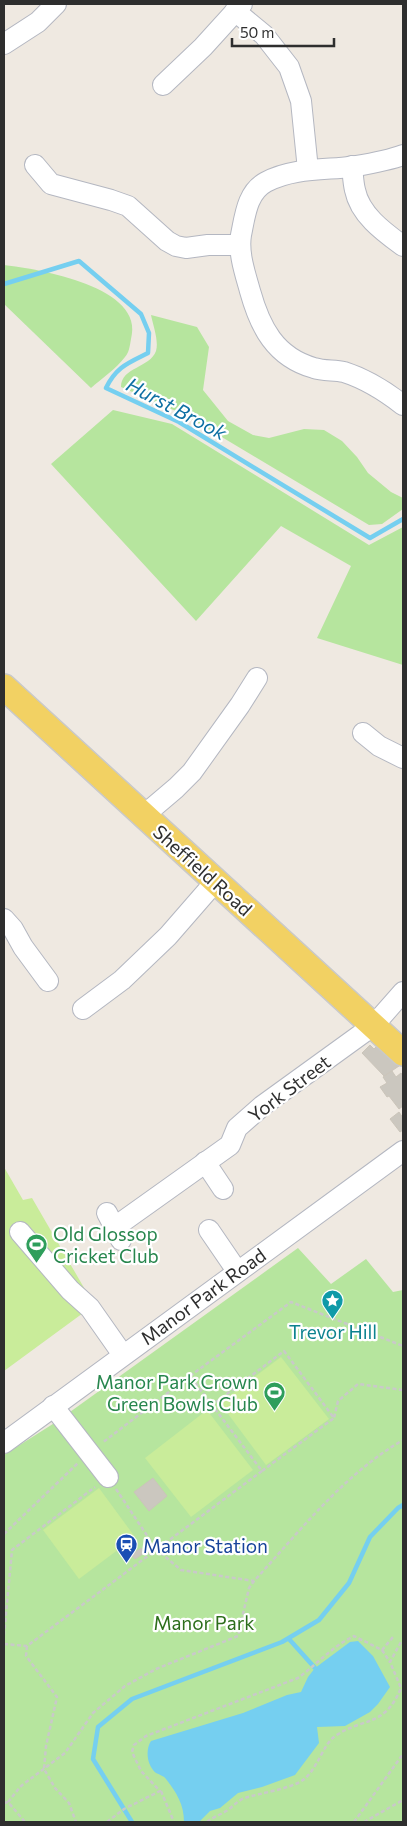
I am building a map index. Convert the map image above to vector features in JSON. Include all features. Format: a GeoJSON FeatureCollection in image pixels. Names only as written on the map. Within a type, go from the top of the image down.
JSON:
{"type":"FeatureCollection","features":[{"type":"Feature","properties":{"kind":"main road","name":"Sheffield Road"},"geometry":{"type":"LineString","coordinates":[[4,687],[403,1053]]}},
{"type":"Feature","properties":{"kind":"street"},"geometry":{"type":"LineString","coordinates":[[4,44],[38,22],[56,4]]}},
{"type":"Feature","properties":{"kind":"street"},"geometry":{"type":"LineString","coordinates":[[163,85],[203,47],[238,7],[264,35],[289,67],[301,101],[308,170]]}},
{"type":"Feature","properties":{"kind":"street"},"geometry":{"type":"LineString","coordinates":[[403,155],[352,166],[285,174],[264,183],[253,192],[246,210],[239,245],[254,305],[268,336],[280,351],[294,360],[315,368],[343,372],[366,380],[403,405]]}},
{"type":"Feature","properties":{"kind":"street"},"geometry":{"type":"LineString","coordinates":[[35,166],[51,184],[128,206],[167,242],[176,246],[186,248],[239,245]]}},
{"type":"Feature","properties":{"kind":"street"},"geometry":{"type":"LineString","coordinates":[[352,166],[355,192],[365,212],[380,229],[403,246]]}},
{"type":"Feature","properties":{"kind":"street"},"geometry":{"type":"LineString","coordinates":[[143,816],[192,772],[257,678]]}},
{"type":"Feature","properties":{"kind":"street"},"geometry":{"type":"LineString","coordinates":[[363,733],[379,746],[403,758]]}},
{"type":"Feature","properties":{"kind":"street"},"geometry":{"type":"LineString","coordinates":[[82,1009],[122,980],[168,936],[215,882]]}},
{"type":"Feature","properties":{"kind":"street"},"geometry":{"type":"LineString","coordinates":[[4,919],[13,929],[23,947],[29,967],[48,982]]}},
{"type":"Feature","properties":{"kind":"street","name":"York Street"},"geometry":{"type":"LineString","coordinates":[[114,1227],[230,1145],[237,1128],[262,1106],[374,1025],[403,992]]}},
{"type":"Feature","properties":{"kind":"street","name":"Manor Park Road"},"geometry":{"type":"LineString","coordinates":[[4,1443],[403,1151]]}},
{"type":"Feature","properties":{"kind":"street"},"geometry":{"type":"LineString","coordinates":[[205,1162],[223,1189]]}},
{"type":"Feature","properties":{"kind":"street"},"geometry":{"type":"LineString","coordinates":[[209,1230],[237,1272]]}},
{"type":"Feature","properties":{"kind":"street"},"geometry":{"type":"LineString","coordinates":[[20,1232],[70,1290],[90,1308],[122,1355]]}},
{"type":"Feature","properties":{"kind":"street"},"geometry":{"type":"LineString","coordinates":[[53,1406],[108,1477]]}},
{"type":"Feature","properties":{"kind":"path"},"geometry":{"type":"LineString","coordinates":[[4,1534],[89,1453],[291,1302],[403,1346]]}},
{"type":"Feature","properties":{"kind":"path"},"geometry":{"type":"LineString","coordinates":[[211,1406],[284,1351],[334,1418]]}},
{"type":"Feature","properties":{"kind":"path"},"geometry":{"type":"LineString","coordinates":[[190,1376],[262,1471]]}},
{"type":"Feature","properties":{"kind":"path"},"geometry":{"type":"LineString","coordinates":[[4,1644],[26,1646],[334,1418],[338,1401],[358,1384],[403,1390]]}},
{"type":"Feature","properties":{"kind":"path"},"geometry":{"type":"LineString","coordinates":[[25,1822],[6,1803],[21,1786],[65,1753],[93,1713],[125,1686],[156,1669],[238,1636],[249,1588],[254,1581],[348,1480],[403,1440]]}},
{"type":"Feature","properties":{"kind":"path"},"geometry":{"type":"LineString","coordinates":[[4,1635],[12,1550],[108,1477],[156,1549],[181,1570],[254,1581]]}},
{"type":"Feature","properties":{"kind":"path"},"geometry":{"type":"LineString","coordinates":[[174,1822],[160,1791],[141,1771],[132,1752],[134,1745],[146,1736],[298,1678],[314,1667],[341,1642],[354,1636],[382,1650],[390,1662],[401,1688],[395,1703],[389,1709],[376,1720],[332,1738],[316,1765],[303,1780],[269,1792],[243,1798],[207,1822]]}},
{"type":"Feature","properties":{"kind":"path"},"geometry":{"type":"LineString","coordinates":[[382,1650],[393,1637]]}},
{"type":"Feature","properties":{"kind":"path"},"geometry":{"type":"LineString","coordinates":[[390,1662],[401,1642]]}},
{"type":"Feature","properties":{"kind":"path"},"geometry":{"type":"LineString","coordinates":[[26,1646],[26,1656],[57,1697],[46,1746],[44,1769],[55,1788],[69,1803],[76,1822]]}},
{"type":"Feature","properties":{"kind":"path"},"geometry":{"type":"LineString","coordinates":[[354,1822],[403,1754]]}},
{"type":"Feature","properties":{"kind":"path"},"geometry":{"type":"LineString","coordinates":[[107,1822],[129,1807],[160,1791]]}},
{"type":"Feature","properties":{"kind":"path"},"geometry":{"type":"LineString","coordinates":[[364,1822],[403,1800]]}},
{"type":"Feature","properties":{"kind":"green space"},"geometry":{"type":"Polygon","coordinates":[[[4,265],[64,276],[107,294],[122,306],[131,321],[131,339],[126,355],[91,388],[4,304],[4,265]]]}},
{"type":"Feature","properties":{"kind":"green space"},"geometry":{"type":"Polygon","coordinates":[[[151,315],[197,327],[209,347],[203,390],[228,421],[253,435],[269,438],[304,429],[324,430],[342,441],[357,457],[368,473],[391,492],[403,498],[403,509],[382,524],[369,525],[185,415],[121,387],[122,380],[126,375],[153,357],[156,351],[156,338],[151,315]]]}},
{"type":"Feature","properties":{"kind":"green space"},"geometry":{"type":"Polygon","coordinates":[[[113,410],[172,424],[369,545],[403,527],[403,665],[317,638],[351,566],[281,526],[196,621],[51,464],[113,410]]]}},
{"type":"Feature","properties":{"kind":"green space","name":"Old Glossop Cricket Club"},"geometry":{"type":"Polygon","coordinates":[[[4,1167],[23,1200],[32,1198],[94,1305],[4,1371],[4,1167]]]}},
{"type":"Feature","properties":{"kind":"green space","name":"Manor Park"},"geometry":{"type":"Polygon","coordinates":[[[298,1248],[331,1284],[366,1259],[393,1292],[403,1290],[403,1822],[4,1822],[4,1455],[56,1422],[298,1248]]]}},
{"type":"Feature","properties":{"kind":"green space","name":"Manor Park Crown Green Bowls Club"},"geometry":{"type":"Polygon","coordinates":[[[281,1357],[329,1419],[266,1465],[220,1403],[281,1357]]]}},
{"type":"Feature","properties":{"kind":"green space","name":"Manor Park Crown Green Bowls Club"},"geometry":{"type":"Polygon","coordinates":[[[207,1410],[253,1470],[191,1517],[145,1458],[207,1410]]]}},
{"type":"Feature","properties":{"kind":"green space"},"geometry":{"type":"Polygon","coordinates":[[[99,1488],[135,1537],[79,1579],[43,1530],[99,1488]]]}},
{"type":"Feature","properties":{"kind":"water"},"geometry":{"type":"Polygon","coordinates":[[[358,1641],[373,1656],[390,1687],[378,1704],[370,1712],[345,1726],[317,1727],[319,1743],[295,1775],[262,1787],[238,1793],[220,1808],[210,1811],[199,1822],[184,1822],[183,1810],[177,1794],[165,1778],[153,1770],[149,1762],[148,1749],[151,1741],[243,1713],[287,1695],[301,1692],[308,1677],[315,1668],[350,1642],[358,1641]]]}},
{"type":"Feature","properties":{"kind":"building"},"geometry":{"type":"Polygon","coordinates":[[[370,1045],[374,1049],[377,1046],[399,1066],[384,1076],[362,1053],[370,1045]]]}},
{"type":"Feature","properties":{"kind":"building"},"geometry":{"type":"Polygon","coordinates":[[[392,1071],[396,1077],[401,1073],[403,1076],[403,1106],[399,1109],[380,1087],[387,1083],[383,1077],[392,1071]]]}},
{"type":"Feature","properties":{"kind":"building"},"geometry":{"type":"Polygon","coordinates":[[[399,1112],[403,1118],[403,1130],[400,1132],[390,1119],[399,1112]]]}},
{"type":"Feature","properties":{"kind":"building"},"geometry":{"type":"Polygon","coordinates":[[[153,1478],[167,1496],[149,1511],[134,1492],[153,1478]]]}},
{"type":"Feature","properties":{"kind":"building"},"geometry":{"type":"Polygon","coordinates":[[[141,1548],[144,1553],[135,1559],[131,1555],[141,1548]]]}},
{"type":"Feature","properties":{"kind":"waterway","name":"Hurst Brook"},"geometry":{"type":"LineString","coordinates":[[4,284],[79,261],[141,314],[149,333],[148,353],[118,370],[106,388],[179,422],[370,538],[403,519]]}},
{"type":"Feature","properties":{"kind":"waterway"},"geometry":{"type":"LineString","coordinates":[[132,1822],[93,1759],[98,1727],[132,1699],[282,1642],[319,1620],[349,1583],[370,1537],[403,1505]]}},
{"type":"Feature","properties":{"kind":"waterway"},"geometry":{"type":"LineString","coordinates":[[289,1639],[315,1668]]}},
{"type":"Feature","properties":{"kind":"place","name":"Old Glossop Cricket Club"},"geometry":{"type":"Point","coordinates":[37,1263]}},
{"type":"Feature","properties":{"kind":"place","name":"Trevor Hill"},"geometry":{"type":"Point","coordinates":[333,1319]}},
{"type":"Feature","properties":{"kind":"place","name":"Manor Park Crown Green Bowls Club"},"geometry":{"type":"Point","coordinates":[274,1411]}},
{"type":"Feature","properties":{"kind":"place","name":"Manor Station"},"geometry":{"type":"Point","coordinates":[127,1564]}}]}
